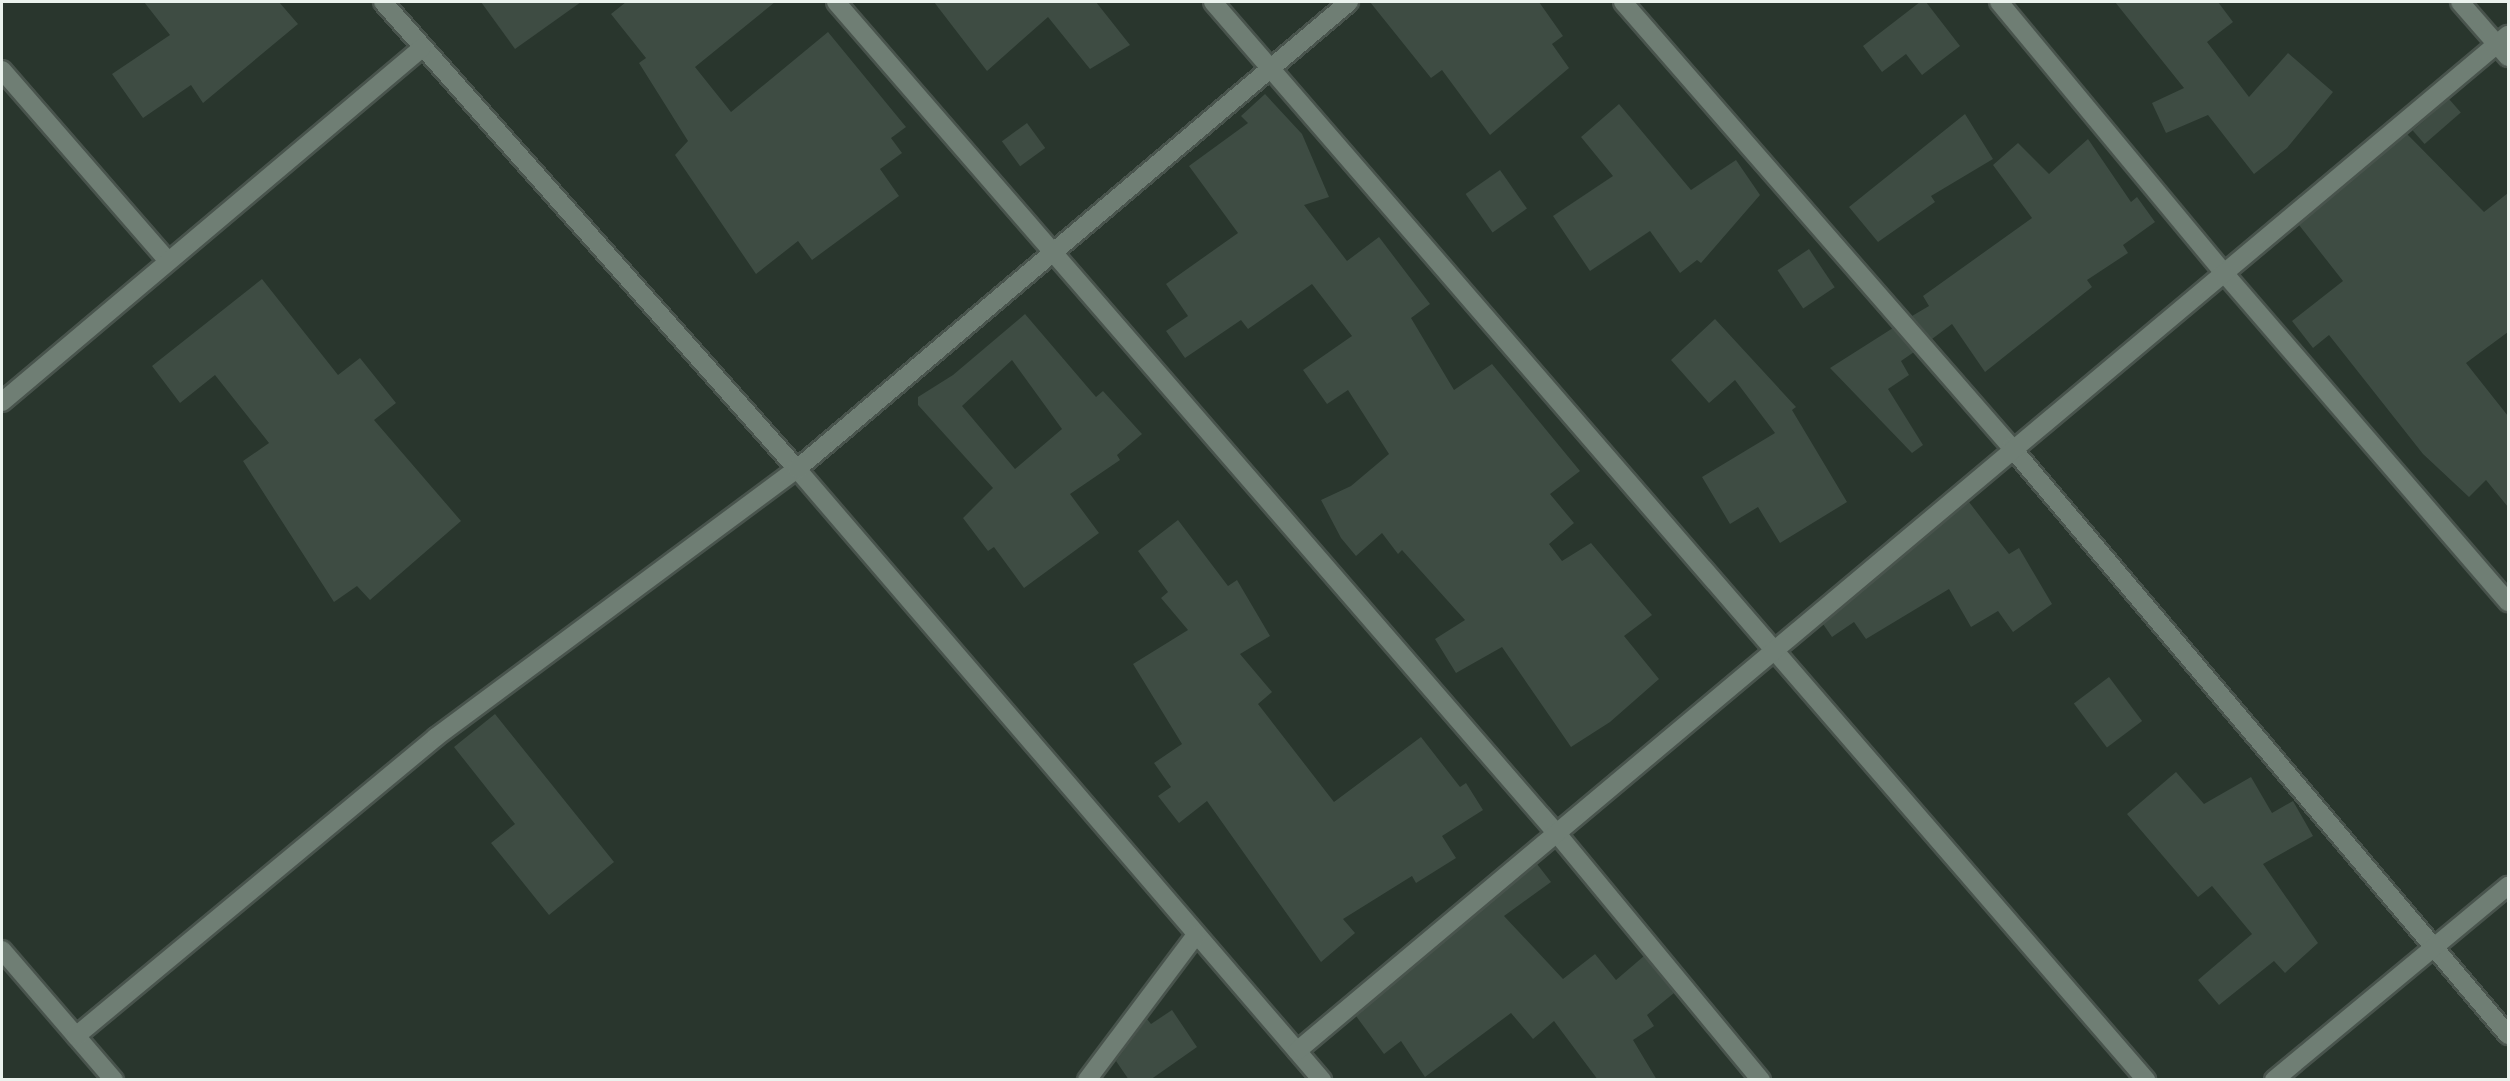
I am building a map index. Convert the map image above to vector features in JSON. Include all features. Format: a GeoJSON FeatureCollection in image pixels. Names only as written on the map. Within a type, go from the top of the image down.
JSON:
{"type":"FeatureCollection","features":[{"type":"Feature","properties":{"kind":"street"},"geometry":{"type":"LineString","coordinates":[[383,2],[797,469],[1322,1080]]}},
{"type":"Feature","properties":{"kind":"street"},"geometry":{"type":"LineString","coordinates":[[836,2],[1052,256],[1559,836],[1761,1080]]}},
{"type":"Feature","properties":{"kind":"street"},"geometry":{"type":"LineString","coordinates":[[1213,2],[1269,70],[1774,648],[2146,1080]]}},
{"type":"Feature","properties":{"kind":"street"},"geometry":{"type":"LineString","coordinates":[[76,1036],[436,737],[797,469],[1052,256],[1349,2]]}},
{"type":"Feature","properties":{"kind":"street"},"geometry":{"type":"LineString","coordinates":[[1623,2],[2012,447],[2435,945],[2508,1035]]}},
{"type":"Feature","properties":{"kind":"street"},"geometry":{"type":"LineString","coordinates":[[1999,2],[2224,273],[2508,602]]}},
{"type":"Feature","properties":{"kind":"street"},"geometry":{"type":"LineString","coordinates":[[1297,1051],[1559,836],[1774,648],[2012,447],[2505,46],[2460,2]]}},
{"type":"Feature","properties":{"kind":"street"},"geometry":{"type":"LineString","coordinates":[[2,402],[422,48]]}},
{"type":"Feature","properties":{"kind":"street"},"geometry":{"type":"LineString","coordinates":[[2,70],[168,261]]}},
{"type":"Feature","properties":{"kind":"street"},"geometry":{"type":"LineString","coordinates":[[2274,1080],[2508,886]]}},
{"type":"Feature","properties":{"kind":"street"},"geometry":{"type":"LineString","coordinates":[[1087,1080],[1196,935]]}},
{"type":"Feature","properties":{"kind":"street"},"geometry":{"type":"LineString","coordinates":[[2,950],[114,1080]]}},
{"type":"Feature","properties":{"kind":"building"},"geometry":{"type":"Polygon","coordinates":[[[144,2],[279,2],[298,24],[203,103],[191,85],[143,118],[112,74],[170,35],[144,2]]]}},
{"type":"Feature","properties":{"kind":"building"},"geometry":{"type":"Polygon","coordinates":[[[481,2],[581,2],[515,49],[481,2]]]}},
{"type":"Feature","properties":{"kind":"building"},"geometry":{"type":"Polygon","coordinates":[[[626,2],[775,2],[695,67],[731,112],[828,32],[906,127],[891,138],[902,153],[880,169],[899,196],[812,260],[798,241],[756,274],[675,155],[688,141],[639,63],[646,58],[611,14],[626,2]]]}},
{"type":"Feature","properties":{"kind":"building"},"geometry":{"type":"Polygon","coordinates":[[[934,2],[1096,2],[1130,45],[1090,69],[1048,17],[987,71],[934,2]]]}},
{"type":"Feature","properties":{"kind":"building"},"geometry":{"type":"Polygon","coordinates":[[[1370,2],[1539,2],[1563,36],[1552,44],[1569,68],[1490,135],[1442,70],[1431,78],[1370,2]]]}},
{"type":"Feature","properties":{"kind":"building"},"geometry":{"type":"Polygon","coordinates":[[[1920,2],[1926,2],[1960,46],[1922,75],[1906,54],[1882,72],[1863,46],[1920,2]]]}},
{"type":"Feature","properties":{"kind":"building"},"geometry":{"type":"Polygon","coordinates":[[[2115,2],[2218,2],[2233,22],[2207,42],[2249,97],[2288,53],[2333,92],[2287,148],[2254,174],[2208,115],[2166,133],[2152,103],[2184,88],[2115,2]]]}},
{"type":"Feature","properties":{"kind":"building"},"geometry":{"type":"Polygon","coordinates":[[[1265,94],[1302,134],[1329,197],[1304,205],[1347,261],[1379,237],[1430,304],[1411,318],[1454,390],[1492,364],[1580,471],[1550,494],[1574,523],[1549,544],[1562,561],[1591,543],[1652,615],[1624,636],[1659,679],[1610,722],[1571,747],[1502,647],[1456,673],[1435,639],[1465,620],[1402,550],[1398,554],[1382,533],[1356,556],[1341,538],[1321,500],[1351,486],[1389,454],[1348,390],[1327,404],[1303,370],[1352,336],[1312,284],[1248,329],[1241,320],[1185,358],[1166,331],[1188,316],[1166,284],[1238,233],[1189,166],[1248,123],[1241,116],[1265,94]]]}},
{"type":"Feature","properties":{"kind":"building"},"geometry":{"type":"Polygon","coordinates":[[[2449,99],[2461,113],[2425,144],[2413,130],[2449,99]]]}},
{"type":"Feature","properties":{"kind":"building"},"geometry":{"type":"Polygon","coordinates":[[[1619,104],[1691,190],[1736,160],[1760,195],[1701,263],[1697,260],[1680,273],[1650,231],[1590,271],[1553,216],[1613,176],[1581,137],[1619,104]]]}},
{"type":"Feature","properties":{"kind":"building"},"geometry":{"type":"Polygon","coordinates":[[[1965,114],[1993,159],[1931,196],[1935,202],[1878,242],[1849,207],[1965,114]]]}},
{"type":"Feature","properties":{"kind":"building"},"geometry":{"type":"Polygon","coordinates":[[[1027,123],[1045,148],[1020,166],[1002,141],[1027,123]]]}},
{"type":"Feature","properties":{"kind":"building"},"geometry":{"type":"Polygon","coordinates":[[[2407,134],[2484,212],[2508,193],[2508,332],[2466,363],[2508,416],[2508,507],[2486,480],[2469,497],[2423,454],[2329,335],[2313,348],[2292,321],[2343,281],[2299,225],[2407,134]]]}},
{"type":"Feature","properties":{"kind":"building"},"geometry":{"type":"Polygon","coordinates":[[[2088,139],[2131,202],[2137,197],[2155,222],[2123,245],[2128,253],[2087,280],[2092,287],[1985,372],[1952,324],[1932,339],[1912,316],[1929,306],[1923,296],[2032,218],[1993,165],[2018,143],[2049,174],[2088,139]]]}},
{"type":"Feature","properties":{"kind":"building"},"geometry":{"type":"Polygon","coordinates":[[[1500,170],[1527,209],[1493,233],[1466,194],[1500,170]]]}},
{"type":"Feature","properties":{"kind":"building"},"geometry":{"type":"Polygon","coordinates":[[[1809,249],[1835,287],[1803,308],[1777,270],[1809,249]]]}},
{"type":"Feature","properties":{"kind":"building"},"geometry":{"type":"Polygon","coordinates":[[[262,279],[338,375],[360,358],[396,403],[374,420],[461,521],[370,600],[357,586],[334,602],[243,461],[269,443],[215,375],[180,403],[152,366],[262,279]]]}},
{"type":"Feature","properties":{"kind":"building"},"geometry":{"type":"Polygon","coordinates":[[[1025,314],[1096,397],[1103,391],[1142,434],[1117,455],[1120,460],[1070,494],[1099,533],[1024,588],[994,547],[988,551],[963,518],[993,488],[918,405],[918,397],[953,375],[1025,314]],[[1012,360],[962,406],[1015,469],[1062,429],[1012,360]]]}},
{"type":"Feature","properties":{"kind":"building"},"geometry":{"type":"Polygon","coordinates":[[[1715,319],[1796,407],[1792,410],[1847,502],[1780,543],[1758,507],[1730,524],[1702,477],[1775,433],[1735,380],[1709,403],[1671,360],[1715,319]]]}},
{"type":"Feature","properties":{"kind":"building"},"geometry":{"type":"Polygon","coordinates":[[[1893,328],[1914,352],[1901,361],[1909,375],[1888,389],[1923,445],[1912,453],[1830,368],[1893,328]]]}},
{"type":"Feature","properties":{"kind":"building"},"geometry":{"type":"Polygon","coordinates":[[[1969,502],[2009,554],[2019,548],[2052,604],[2013,632],[1998,611],[1971,627],[1949,589],[1866,639],[1854,622],[1832,637],[1823,624],[1969,502]]]}},
{"type":"Feature","properties":{"kind":"building"},"geometry":{"type":"Polygon","coordinates":[[[1178,520],[1228,586],[1237,580],[1270,636],[1240,654],[1272,692],[1258,704],[1334,802],[1421,737],[1460,787],[1466,783],[1483,810],[1442,836],[1456,858],[1416,883],[1412,876],[1343,919],[1355,933],[1321,962],[1207,801],[1179,823],[1158,796],[1171,787],[1154,763],[1182,744],[1133,664],[1188,630],[1161,598],[1168,592],[1138,551],[1178,520]]]}},
{"type":"Feature","properties":{"kind":"building"},"geometry":{"type":"Polygon","coordinates":[[[2109,677],[2142,721],[2107,747],[2074,703],[2109,677]]]}},
{"type":"Feature","properties":{"kind":"building"},"geometry":{"type":"Polygon","coordinates":[[[495,714],[614,862],[549,915],[491,843],[515,824],[454,747],[495,714]]]}},
{"type":"Feature","properties":{"kind":"building"},"geometry":{"type":"Polygon","coordinates":[[[2176,772],[2204,804],[2251,777],[2272,813],[2293,801],[2313,836],[2263,864],[2318,943],[2285,973],[2274,961],[2219,1005],[2198,980],[2252,934],[2212,886],[2198,897],[2127,814],[2176,772]]]}},
{"type":"Feature","properties":{"kind":"building"},"geometry":{"type":"Polygon","coordinates":[[[1537,864],[1551,882],[1504,916],[1563,979],[1595,954],[1616,980],[1644,956],[1674,993],[1647,1015],[1654,1026],[1633,1040],[1657,1080],[1598,1080],[1554,1021],[1533,1039],[1511,1013],[1425,1077],[1401,1041],[1384,1054],[1356,1016],[1537,864]]]}},
{"type":"Feature","properties":{"kind":"building"},"geometry":{"type":"Polygon","coordinates":[[[1172,1010],[1197,1047],[1150,1080],[1129,1080],[1116,1061],[1147,1019],[1151,1024],[1172,1010]]]}}]}
